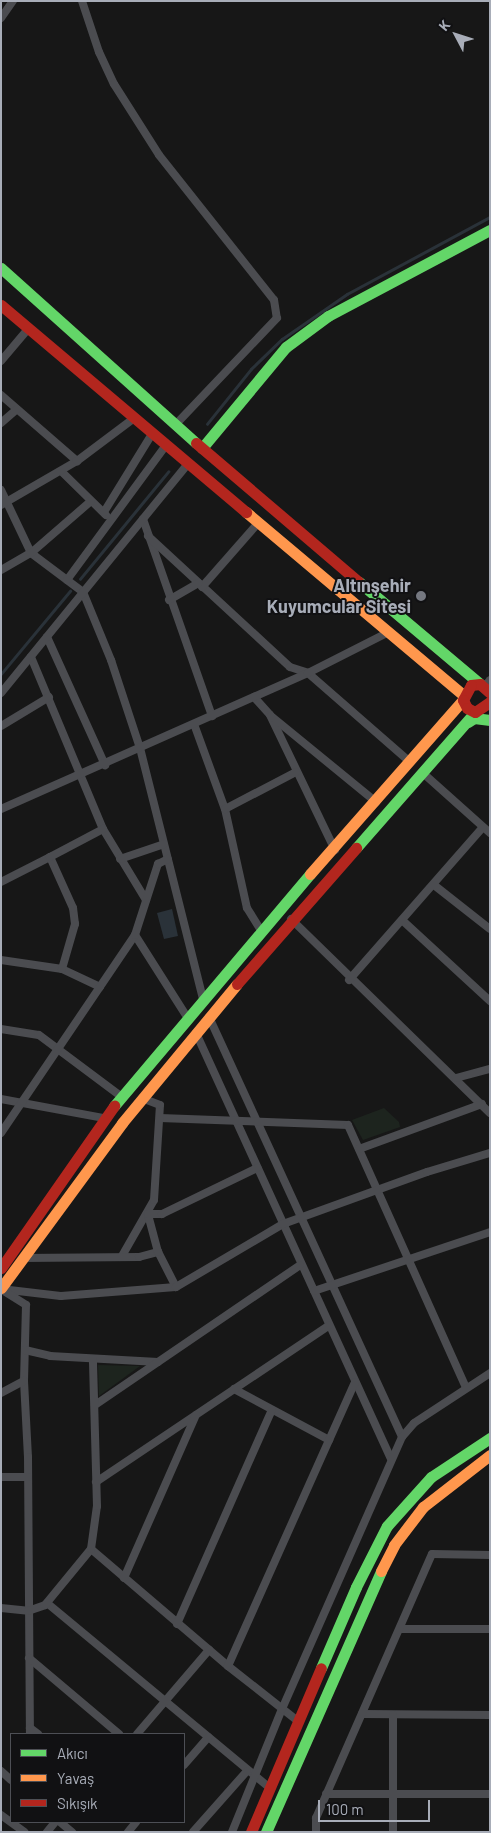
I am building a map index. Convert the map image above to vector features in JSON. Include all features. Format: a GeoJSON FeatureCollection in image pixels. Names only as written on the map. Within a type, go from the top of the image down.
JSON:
{"type":"FeatureCollection","features":[{"type":"Feature","properties":{"kind":"main road"},"geometry":{"type":"LineString","coordinates":[[202,448],[267,367],[286,347],[328,316],[490,230]]}},
{"type":"Feature","properties":{"kind":"main road"},"geometry":{"type":"LineString","coordinates":[[1,268],[175,425],[487,688]]}},
{"type":"Feature","properties":{"kind":"main road"},"geometry":{"type":"LineString","coordinates":[[1,305],[132,419],[166,445],[450,684],[463,698],[467,708],[478,711],[490,720]]}},
{"type":"Feature","properties":{"kind":"main road"},"geometry":{"type":"LineString","coordinates":[[450,684],[456,693],[454,711]]}},
{"type":"Feature","properties":{"kind":"main road"},"geometry":{"type":"LineString","coordinates":[[1,1268],[104,1118],[187,1017],[261,930],[335,850],[454,711],[468,687],[487,688]]}},
{"type":"Feature","properties":{"kind":"main road"},"geometry":{"type":"LineString","coordinates":[[1,1289],[142,1098],[290,919],[424,774],[466,723],[490,702]]}},
{"type":"Feature","properties":{"kind":"main road"},"geometry":{"type":"LineString","coordinates":[[466,723],[474,718],[490,720]]}},
{"type":"Feature","properties":{"kind":"main road"},"geometry":{"type":"LineString","coordinates":[[251,1832],[356,1586],[387,1526],[432,1477],[490,1438]]}},
{"type":"Feature","properties":{"kind":"main road"},"geometry":{"type":"LineString","coordinates":[[266,1832],[368,1595],[394,1545],[423,1507],[490,1455]]}},
{"type":"Feature","properties":{"kind":"street"},"geometry":{"type":"LineString","coordinates":[[1,18],[13,1]]}},
{"type":"Feature","properties":{"kind":"street"},"geometry":{"type":"LineString","coordinates":[[82,1],[99,52],[114,84],[159,155],[274,300],[277,318],[175,425]]}},
{"type":"Feature","properties":{"kind":"street"},"geometry":{"type":"LineString","coordinates":[[1,361],[28,329]]}},
{"type":"Feature","properties":{"kind":"street"},"geometry":{"type":"LineString","coordinates":[[1,395],[77,461]]}},
{"type":"Feature","properties":{"kind":"street"},"geometry":{"type":"LineString","coordinates":[[1,423],[16,409]]}},
{"type":"Feature","properties":{"kind":"street"},"geometry":{"type":"LineString","coordinates":[[3,504],[77,461],[132,419]]}},
{"type":"Feature","properties":{"kind":"street"},"geometry":{"type":"LineString","coordinates":[[104,512],[152,434]]}},
{"type":"Feature","properties":{"kind":"street"},"geometry":{"type":"LineString","coordinates":[[67,580],[166,445]]}},
{"type":"Feature","properties":{"kind":"street"},"geometry":{"type":"LineString","coordinates":[[1,693],[188,464]]}},
{"type":"Feature","properties":{"kind":"street"},"geometry":{"type":"LineString","coordinates":[[60,471],[112,519]]}},
{"type":"Feature","properties":{"kind":"street"},"geometry":{"type":"LineString","coordinates":[[1,490],[3,504],[31,553],[83,592],[111,660],[140,748],[203,999]]}},
{"type":"Feature","properties":{"kind":"street"},"geometry":{"type":"LineString","coordinates":[[1,570],[31,553],[91,501]]}},
{"type":"Feature","properties":{"kind":"street"},"geometry":{"type":"LineString","coordinates":[[143,519],[212,716]]}},
{"type":"Feature","properties":{"kind":"street"},"geometry":{"type":"LineString","coordinates":[[170,600],[200,585],[258,523]]}},
{"type":"Feature","properties":{"kind":"street"},"geometry":{"type":"LineString","coordinates":[[148,536],[290,666],[308,673],[410,762]]}},
{"type":"Feature","properties":{"kind":"street"},"geometry":{"type":"LineString","coordinates":[[1,809],[105,765],[308,673],[387,632]]}},
{"type":"Feature","properties":{"kind":"street"},"geometry":{"type":"LineString","coordinates":[[47,637],[105,765]]}},
{"type":"Feature","properties":{"kind":"street"},"geometry":{"type":"LineString","coordinates":[[31,657],[103,829],[146,900]]}},
{"type":"Feature","properties":{"kind":"street"},"geometry":{"type":"LineString","coordinates":[[1,726],[49,697]]}},
{"type":"Feature","properties":{"kind":"street"},"geometry":{"type":"LineString","coordinates":[[254,697],[270,715],[376,802]]}},
{"type":"Feature","properties":{"kind":"street"},"geometry":{"type":"LineString","coordinates":[[270,715],[335,850]]}},
{"type":"Feature","properties":{"kind":"street"},"geometry":{"type":"LineString","coordinates":[[194,724],[225,809],[247,908],[261,930]]}},
{"type":"Feature","properties":{"kind":"street"},"geometry":{"type":"LineString","coordinates":[[225,809],[296,772]]}},
{"type":"Feature","properties":{"kind":"street"},"geometry":{"type":"LineString","coordinates":[[424,774],[490,833]]}},
{"type":"Feature","properties":{"kind":"street"},"geometry":{"type":"LineString","coordinates":[[349,980],[483,827]]}},
{"type":"Feature","properties":{"kind":"street"},"geometry":{"type":"LineString","coordinates":[[1,882],[103,829]]}},
{"type":"Feature","properties":{"kind":"street"},"geometry":{"type":"LineString","coordinates":[[120,859],[164,844]]}},
{"type":"Feature","properties":{"kind":"street"},"geometry":{"type":"LineString","coordinates":[[50,857],[73,908],[75,924],[62,968]]}},
{"type":"Feature","properties":{"kind":"street"},"geometry":{"type":"LineString","coordinates":[[1,1133],[135,935],[158,864],[168,859]]}},
{"type":"Feature","properties":{"kind":"street"},"geometry":{"type":"LineString","coordinates":[[434,885],[490,929]]}},
{"type":"Feature","properties":{"kind":"street"},"geometry":{"type":"LineString","coordinates":[[290,919],[349,980],[456,1078],[490,1113]]}},
{"type":"Feature","properties":{"kind":"street"},"geometry":{"type":"LineString","coordinates":[[402,920],[490,1001]]}},
{"type":"Feature","properties":{"kind":"street"},"geometry":{"type":"LineString","coordinates":[[135,935],[187,1017]]}},
{"type":"Feature","properties":{"kind":"street"},"geometry":{"type":"LineString","coordinates":[[1,960],[62,968],[100,987]]}},
{"type":"Feature","properties":{"kind":"street"},"geometry":{"type":"LineString","coordinates":[[209,1017],[402,1437]]}},
{"type":"Feature","properties":{"kind":"street"},"geometry":{"type":"LineString","coordinates":[[1,1029],[39,1035],[60,1048],[122,1097]]}},
{"type":"Feature","properties":{"kind":"street"},"geometry":{"type":"LineString","coordinates":[[196,1033],[300,1265],[314,1291],[328,1326],[391,1458]]}},
{"type":"Feature","properties":{"kind":"street"},"geometry":{"type":"LineString","coordinates":[[456,1078],[490,1069]]}},
{"type":"Feature","properties":{"kind":"street"},"geometry":{"type":"LineString","coordinates":[[122,1256],[148,1214],[154,1200],[160,1105],[142,1098]]}},
{"type":"Feature","properties":{"kind":"street"},"geometry":{"type":"LineString","coordinates":[[1,1099],[104,1118]]}},
{"type":"Feature","properties":{"kind":"street"},"geometry":{"type":"LineString","coordinates":[[359,1149],[482,1104]]}},
{"type":"Feature","properties":{"kind":"street"},"geometry":{"type":"LineString","coordinates":[[160,1118],[348,1125],[466,1387]]}},
{"type":"Feature","properties":{"kind":"street"},"geometry":{"type":"LineString","coordinates":[[1,1289],[61,1296],[176,1287],[283,1224],[490,1153]]}},
{"type":"Feature","properties":{"kind":"street"},"geometry":{"type":"LineString","coordinates":[[148,1214],[162,1214],[257,1168]]}},
{"type":"Feature","properties":{"kind":"street"},"geometry":{"type":"LineString","coordinates":[[148,1214],[158,1252],[176,1287]]}},
{"type":"Feature","properties":{"kind":"street"},"geometry":{"type":"LineString","coordinates":[[314,1291],[490,1232]]}},
{"type":"Feature","properties":{"kind":"street"},"geometry":{"type":"LineString","coordinates":[[23,1258],[139,1257],[158,1252]]}},
{"type":"Feature","properties":{"kind":"street"},"geometry":{"type":"LineString","coordinates":[[95,1405],[300,1265]]}},
{"type":"Feature","properties":{"kind":"street"},"geometry":{"type":"LineString","coordinates":[[1,1289],[26,1305],[24,1382],[28,1477],[30,1731]]}},
{"type":"Feature","properties":{"kind":"street"},"geometry":{"type":"LineString","coordinates":[[96,1482],[328,1326]]}},
{"type":"Feature","properties":{"kind":"street"},"geometry":{"type":"LineString","coordinates":[[25,1350],[93,1359],[158,1362]]}},
{"type":"Feature","properties":{"kind":"street"},"geometry":{"type":"LineString","coordinates":[[1,1608],[28,1611],[47,1603],[90,1549],[97,1506],[93,1359]]}},
{"type":"Feature","properties":{"kind":"street"},"geometry":{"type":"LineString","coordinates":[[232,1832],[282,1708],[391,1458],[402,1437],[414,1423],[490,1373]]}},
{"type":"Feature","properties":{"kind":"street"},"geometry":{"type":"LineString","coordinates":[[1,1393],[24,1382]]}},
{"type":"Feature","properties":{"kind":"street"},"geometry":{"type":"LineString","coordinates":[[228,1666],[355,1382]]}},
{"type":"Feature","properties":{"kind":"street"},"geometry":{"type":"LineString","coordinates":[[234,1389],[329,1440]]}},
{"type":"Feature","properties":{"kind":"street"},"geometry":{"type":"LineString","coordinates":[[178,1624],[272,1410]]}},
{"type":"Feature","properties":{"kind":"street"},"geometry":{"type":"LineString","coordinates":[[124,1578],[196,1414]]}},
{"type":"Feature","properties":{"kind":"street"},"geometry":{"type":"LineString","coordinates":[[1,1477],[28,1477]]}},
{"type":"Feature","properties":{"kind":"street"},"geometry":{"type":"LineString","coordinates":[[90,1549],[228,1666],[298,1721]]}},
{"type":"Feature","properties":{"kind":"street"},"geometry":{"type":"LineString","coordinates":[[316,1832],[316,1818],[326,1794],[432,1554],[490,1555]]}},
{"type":"Feature","properties":{"kind":"street"},"geometry":{"type":"LineString","coordinates":[[47,1603],[165,1700],[254,1778],[270,1788]]}},
{"type":"Feature","properties":{"kind":"street"},"geometry":{"type":"LineString","coordinates":[[400,1629],[490,1629]]}},
{"type":"Feature","properties":{"kind":"street"},"geometry":{"type":"LineString","coordinates":[[138,1733],[209,1650]]}},
{"type":"Feature","properties":{"kind":"street"},"geometry":{"type":"LineString","coordinates":[[29,1658],[118,1733]]}},
{"type":"Feature","properties":{"kind":"street"},"geometry":{"type":"LineString","coordinates":[[362,1714],[490,1715]]}},
{"type":"Feature","properties":{"kind":"street"},"geometry":{"type":"LineString","coordinates":[[393,1832],[394,1714]]}},
{"type":"Feature","properties":{"kind":"street"},"geometry":{"type":"LineString","coordinates":[[185,1764],[208,1737]]}},
{"type":"Feature","properties":{"kind":"street"},"geometry":{"type":"LineString","coordinates":[[193,1832],[247,1772]]}},
{"type":"Feature","properties":{"kind":"street"},"geometry":{"type":"LineString","coordinates":[[326,1794],[490,1794]]}},
{"type":"Feature","properties":{"kind":"street"},"geometry":{"type":"LineString","coordinates":[[12,1823],[24,1832]]}},
{"type":"Feature","properties":{"kind":"street"},"geometry":{"type":"LineString","coordinates":[[63,1823],[72,1832]]}},
{"type":"Feature","properties":{"kind":"shaded area"},"geometry":{"type":"Polygon","coordinates":[[[172,909],[178,936],[164,939],[157,913],[172,909]]]}},
{"type":"Feature","properties":{"kind":"shaded area"},"geometry":{"type":"Polygon","coordinates":[[[384,1108],[399,1122],[400,1127],[363,1140],[352,1120],[384,1108]]]}},
{"type":"Feature","properties":{"kind":"shaded area"},"geometry":{"type":"Polygon","coordinates":[[[98,1365],[140,1366],[99,1396],[98,1365]]]}},
{"type":"Feature","properties":{"kind":"waterway"},"geometry":{"type":"LineString","coordinates":[[207,424],[251,369],[282,339],[347,294],[490,217]]}},
{"type":"Feature","properties":{"kind":"waterway"},"geometry":{"type":"LineString","coordinates":[[80,579],[168,472]]}},
{"type":"Feature","properties":{"kind":"waterway"},"geometry":{"type":"LineString","coordinates":[[1,674],[70,591]]}},
{"type":"Feature","properties":{"kind":"traffic: fast"},"geometry":{"type":"LineString","coordinates":[[202,448],[286,347],[328,316],[490,230]]}},
{"type":"Feature","properties":{"kind":"traffic: fast"},"geometry":{"type":"LineString","coordinates":[[1,268],[196,443]]}},
{"type":"Feature","properties":{"kind":"traffic: fast"},"geometry":{"type":"LineString","coordinates":[[359,582],[480,684]]}},
{"type":"Feature","properties":{"kind":"traffic: fast"},"geometry":{"type":"LineString","coordinates":[[356,848],[475,712]]}},
{"type":"Feature","properties":{"kind":"traffic: fast"},"geometry":{"type":"LineString","coordinates":[[468,722],[474,718],[490,720]]}},
{"type":"Feature","properties":{"kind":"traffic: fast"},"geometry":{"type":"LineString","coordinates":[[114,1106],[310,874]]}},
{"type":"Feature","properties":{"kind":"traffic: fast"},"geometry":{"type":"LineString","coordinates":[[321,1668],[356,1587],[387,1526],[431,1477],[490,1438]]}},
{"type":"Feature","properties":{"kind":"traffic: fast"},"geometry":{"type":"LineString","coordinates":[[266,1832],[381,1571]]}},
{"type":"Feature","properties":{"kind":"traffic: slow"},"geometry":{"type":"LineString","coordinates":[[246,512],[463,695]]}},
{"type":"Feature","properties":{"kind":"traffic: slow"},"geometry":{"type":"LineString","coordinates":[[310,874],[463,700]]}},
{"type":"Feature","properties":{"kind":"traffic: slow"},"geometry":{"type":"LineString","coordinates":[[1,1288],[122,1123],[237,984]]}},
{"type":"Feature","properties":{"kind":"traffic: slow"},"geometry":{"type":"LineString","coordinates":[[381,1571],[394,1545],[423,1507],[490,1455]]}},
{"type":"Feature","properties":{"kind":"traffic: jam"},"geometry":{"type":"LineString","coordinates":[[1,305],[246,512]]}},
{"type":"Feature","properties":{"kind":"traffic: jam"},"geometry":{"type":"LineString","coordinates":[[196,443],[359,582]]}},
{"type":"Feature","properties":{"kind":"traffic: jam"},"geometry":{"type":"LineString","coordinates":[[490,693],[480,684],[471,685],[463,700],[467,708],[475,712],[490,702]]}},
{"type":"Feature","properties":{"kind":"traffic: jam"},"geometry":{"type":"LineString","coordinates":[[237,984],[356,848]]}},
{"type":"Feature","properties":{"kind":"traffic: jam"},"geometry":{"type":"LineString","coordinates":[[1,1268],[114,1106]]}},
{"type":"Feature","properties":{"kind":"traffic: jam"},"geometry":{"type":"LineString","coordinates":[[251,1832],[321,1668]]}},
{"type":"Feature","properties":{"kind":"place","name":"Altınşehir Kuyumcular Sitesi"},"geometry":{"type":"Point","coordinates":[421,596]}}]}
